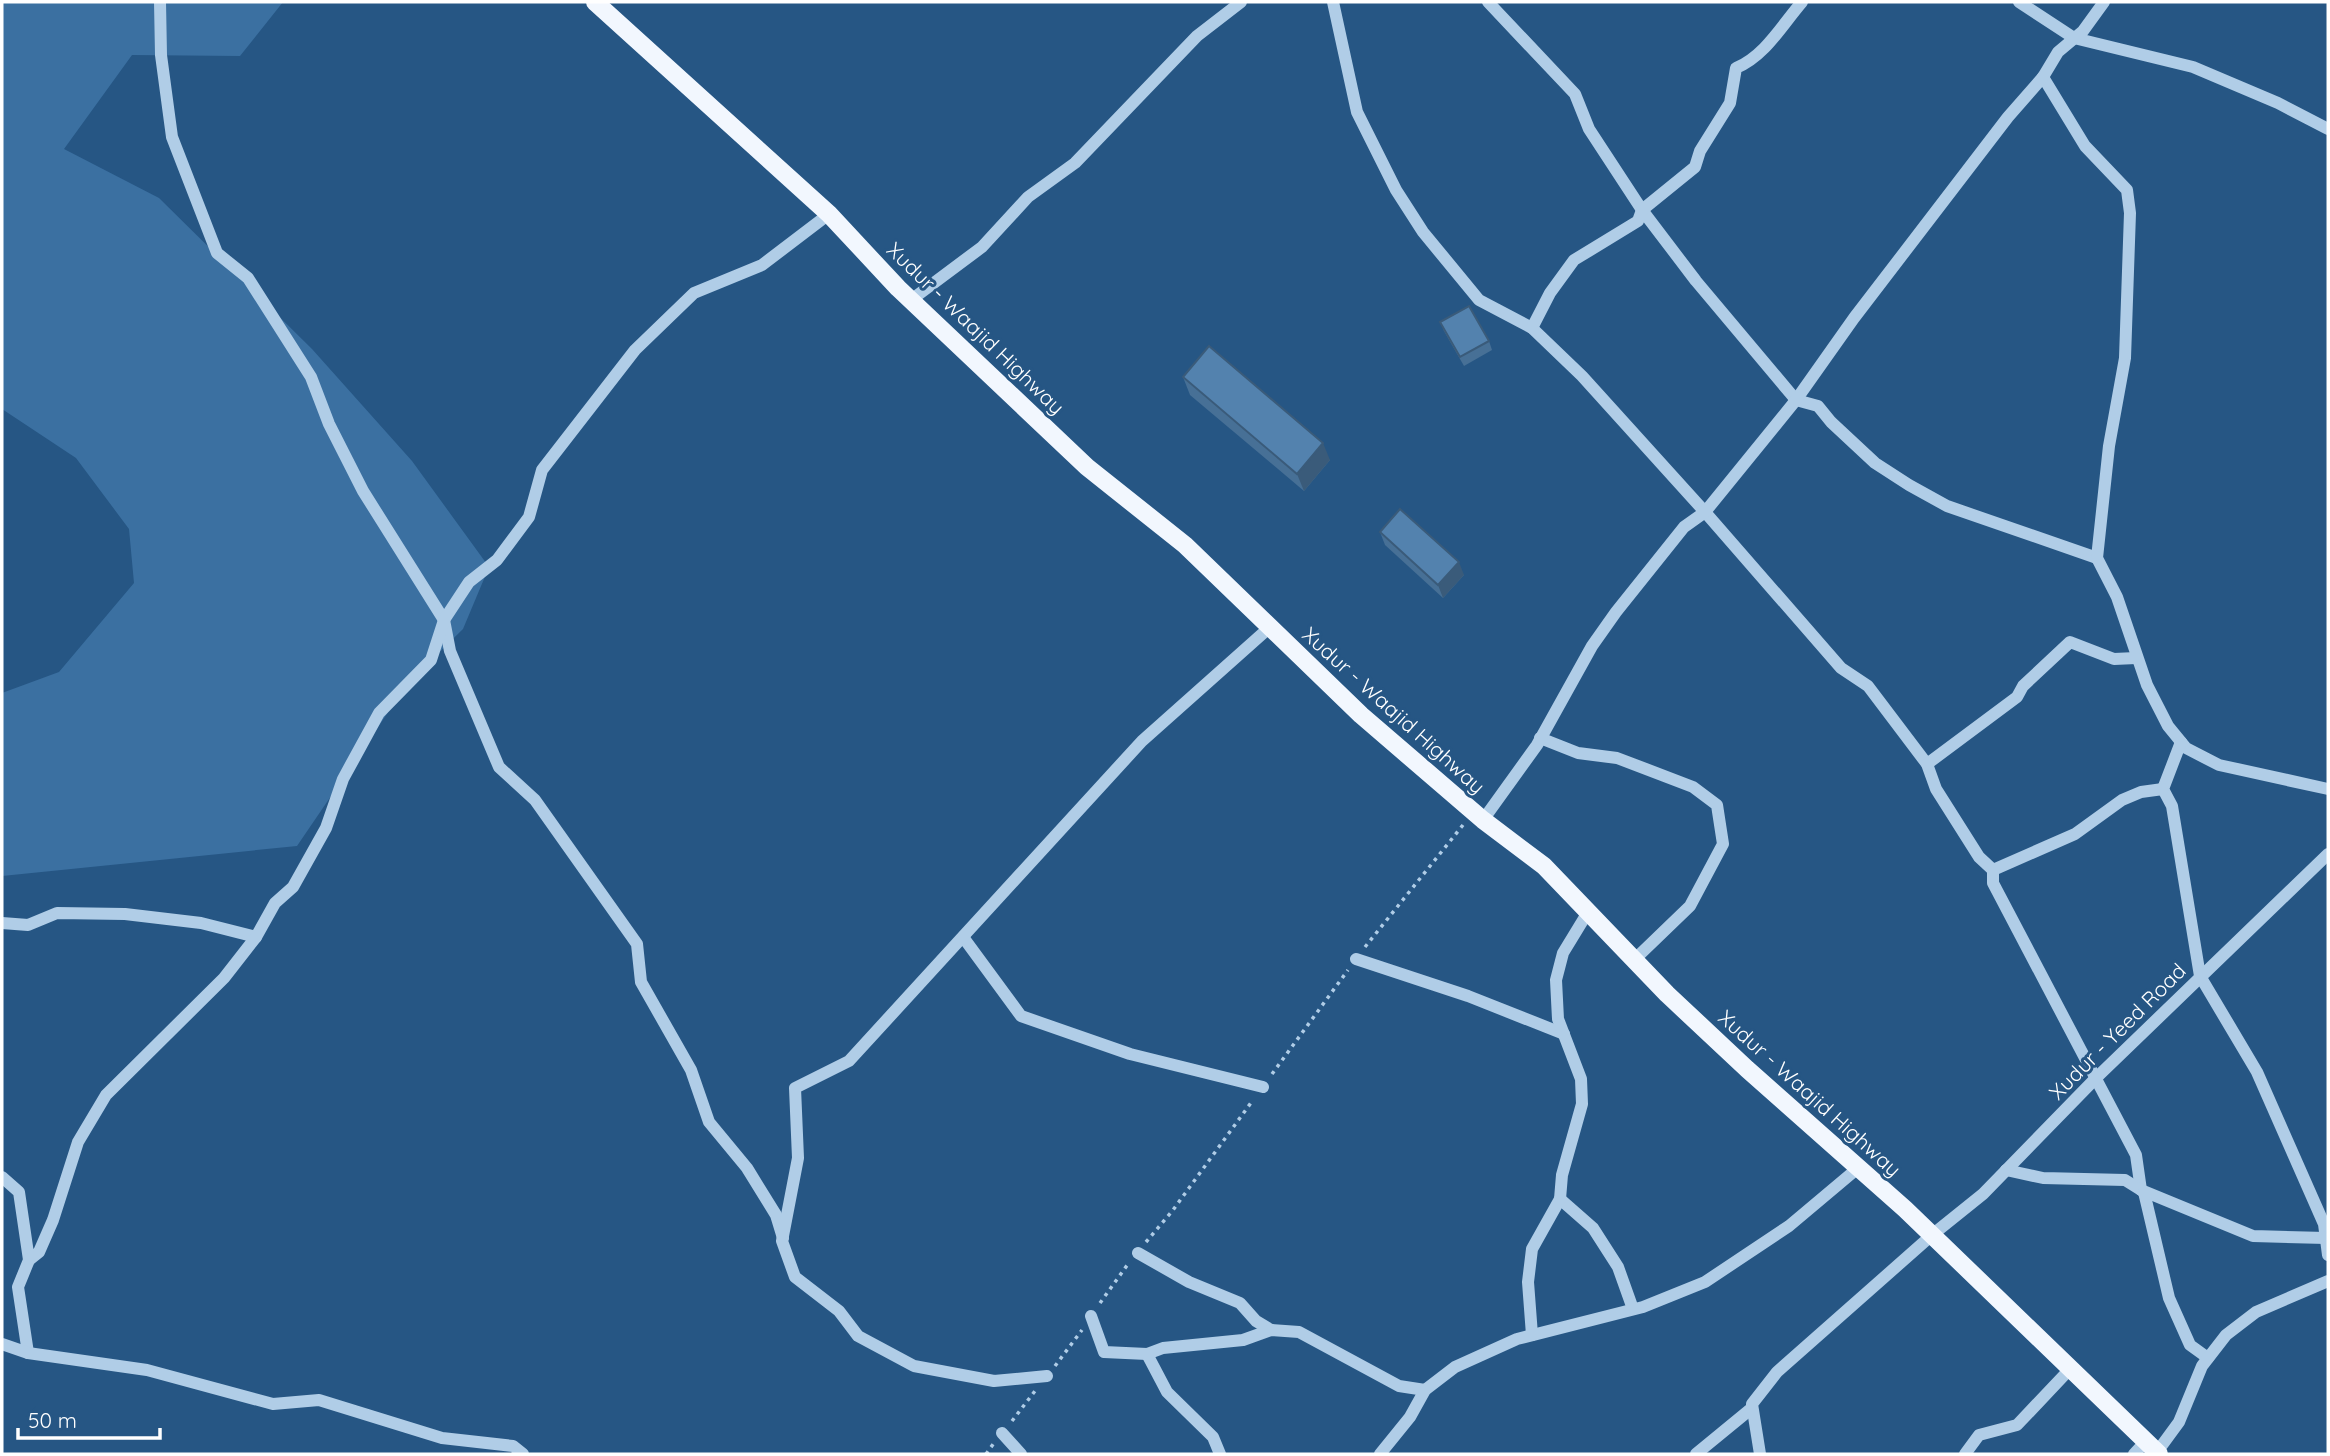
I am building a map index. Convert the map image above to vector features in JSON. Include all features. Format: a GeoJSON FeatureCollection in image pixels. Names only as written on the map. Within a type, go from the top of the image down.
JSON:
{"type":"FeatureCollection","features":[{"type":"Feature","properties":{"kind":"main road","name":"Xudur - Waajid Highway"},"geometry":{"type":"LineString","coordinates":[[595,2],[829,214],[911,300],[1087,467],[1185,545],[1361,715],[1478,816],[1544,866],[1667,995],[1932,1235],[2149,1450]]}},
{"type":"Feature","properties":{"kind":"street"},"geometry":{"type":"LineString","coordinates":[[160,2],[161,55],[172,137],[218,253],[248,278],[312,377],[329,424],[363,491],[444,620],[450,651],[499,767],[535,800],[637,944],[640,982],[691,1070],[709,1122],[747,1168],[776,1215],[783,1238]]}},
{"type":"Feature","properties":{"kind":"street"},"geometry":{"type":"LineString","coordinates":[[911,300],[982,247],[1028,197],[1074,163],[1197,36],[1241,2]]}},
{"type":"Feature","properties":{"kind":"street"},"geometry":{"type":"LineString","coordinates":[[1333,2],[1357,112],[1396,190],[1423,232],[1479,300],[1532,328],[1582,376],[1841,668],[1868,686],[1927,764],[1936,789],[1979,857],[1993,870],[1993,883],[2136,1155],[2142,1191],[2169,1298],[2190,1345],[2208,1358]]}},
{"type":"Feature","properties":{"kind":"street"},"geometry":{"type":"LineString","coordinates":[[1488,2],[1575,94],[1589,129],[1642,210],[1696,281],[1796,400],[1818,406],[1831,422],[1875,463],[1947,506],[2097,558]]}},
{"type":"Feature","properties":{"kind":"street"},"geometry":{"type":"LineString","coordinates":[[1532,328],[1550,293],[1574,260],[1638,221],[1642,210],[1696,167],[1700,151],[1730,103],[1736,68],[1751,62],[1757,56],[1801,2]]}},
{"type":"Feature","properties":{"kind":"street"},"geometry":{"type":"LineString","coordinates":[[2019,2],[2074,38],[2193,67],[2277,103],[2328,129]]}},
{"type":"Feature","properties":{"kind":"street"},"geometry":{"type":"LineString","coordinates":[[1478,816],[1540,738],[1592,646],[1616,612],[1684,527],[1705,512],[1796,400],[1854,318],[2000,127],[2043,76],[2058,52],[2083,31],[2104,2]]}},
{"type":"Feature","properties":{"kind":"street"},"geometry":{"type":"LineString","coordinates":[[2043,76],[2085,146],[2127,190],[2130,213],[2125,358],[2109,446],[2097,558],[2117,597],[2136,658],[2168,726],[2186,748],[2219,765],[2328,789]]}},
{"type":"Feature","properties":{"kind":"street"},"geometry":{"type":"LineString","coordinates":[[29,1259],[39,1252],[53,1220],[78,1142],[106,1095],[224,978],[256,937],[275,903],[293,887],[326,828],[343,779],[379,713],[430,660],[444,620],[468,582],[497,560],[529,517],[542,470],[635,350],[694,293],[762,265],[829,214]]}},
{"type":"Feature","properties":{"kind":"street"},"geometry":{"type":"LineString","coordinates":[[1047,1376],[994,1381],[914,1366],[858,1336],[839,1311],[795,1277],[782,1241],[799,1158],[795,1088],[849,1061],[1142,741],[1270,627]]}},
{"type":"Feature","properties":{"kind":"street"},"geometry":{"type":"LineString","coordinates":[[1927,764],[2017,697],[2023,686],[2070,642],[2114,659],[2136,658]]}},
{"type":"Feature","properties":{"kind":"street"},"geometry":{"type":"LineString","coordinates":[[1540,738],[1578,753],[1617,758],[1693,787],[1717,805],[1723,844],[1690,906],[1634,960]]}},
{"type":"Feature","properties":{"kind":"street"},"geometry":{"type":"LineString","coordinates":[[2181,742],[2163,789],[2172,806],[2200,976],[2257,1072],[2323,1224],[2328,1255]]}},
{"type":"Feature","properties":{"kind":"street"},"geometry":{"type":"LineString","coordinates":[[1993,870],[2074,834],[2122,800],[2141,792],[2163,789]]}},
{"type":"Feature","properties":{"kind":"street","name":"Xudur - Yeed Road"},"geometry":{"type":"LineString","coordinates":[[1696,1454],[1752,1408],[1752,1404],[1777,1372],[1932,1235],[1983,1194],[2096,1078],[2328,854]]}},
{"type":"Feature","properties":{"kind":"street"},"geometry":{"type":"LineString","coordinates":[[1532,1335],[1528,1282],[1532,1249],[1560,1199],[1562,1175],[1582,1104],[1581,1079],[1558,1018],[1556,980],[1563,953],[1588,912]]}},
{"type":"Feature","properties":{"kind":"street"},"geometry":{"type":"LineString","coordinates":[[2,923],[28,925],[57,913],[125,914],[201,923],[256,937]]}},
{"type":"Feature","properties":{"kind":"street"},"geometry":{"type":"LineString","coordinates":[[963,937],[1021,1016],[1129,1054],[1263,1087]]}},
{"type":"Feature","properties":{"kind":"street"},"geometry":{"type":"LineString","coordinates":[[1356,959],[1468,996],[1564,1034]]}},
{"type":"Feature","properties":{"kind":"street"},"geometry":{"type":"LineString","coordinates":[[1380,1454],[1410,1417],[1425,1390],[1455,1367],[1517,1339],[1633,1309],[1705,1282],[1789,1226],[1858,1168]]}},
{"type":"Feature","properties":{"kind":"street"},"geometry":{"type":"LineString","coordinates":[[2006,1170],[2043,1178],[2125,1180],[2142,1191],[2253,1236],[2326,1237]]}},
{"type":"Feature","properties":{"kind":"street"},"geometry":{"type":"LineString","coordinates":[[2,1177],[19,1192],[29,1259],[18,1287],[28,1353]]}},
{"type":"Feature","properties":{"kind":"street"},"geometry":{"type":"LineString","coordinates":[[1560,1199],[1593,1228],[1618,1267],[1633,1309]]}},
{"type":"Feature","properties":{"kind":"street"},"geometry":{"type":"LineString","coordinates":[[1138,1253],[1189,1282],[1241,1303],[1256,1321],[1272,1330]]}},
{"type":"Feature","properties":{"kind":"street"},"geometry":{"type":"LineString","coordinates":[[2149,1450],[2179,1422],[2202,1366],[2226,1335],[2256,1312],[2328,1281]]}},
{"type":"Feature","properties":{"kind":"street"},"geometry":{"type":"LineString","coordinates":[[1091,1316],[1104,1352],[1147,1354],[1163,1348],[1242,1340],[1272,1330],[1300,1332],[1399,1386],[1425,1390]]}},
{"type":"Feature","properties":{"kind":"street"},"geometry":{"type":"LineString","coordinates":[[2,1344],[28,1353],[147,1370],[273,1404],[319,1400],[442,1438],[513,1446],[523,1454]]}},
{"type":"Feature","properties":{"kind":"street"},"geometry":{"type":"LineString","coordinates":[[1147,1354],[1167,1392],[1213,1437],[1220,1454]]}},
{"type":"Feature","properties":{"kind":"street"},"geometry":{"type":"LineString","coordinates":[[1965,1454],[1979,1435],[2017,1425],[2070,1369]]}},
{"type":"Feature","properties":{"kind":"street"},"geometry":{"type":"LineString","coordinates":[[1752,1408],[1760,1454]]}},
{"type":"Feature","properties":{"kind":"street"},"geometry":{"type":"LineString","coordinates":[[1002,1433],[1021,1454]]}},
{"type":"Feature","properties":{"kind":"path"},"geometry":{"type":"LineString","coordinates":[[1002,1433],[1065,1356],[1115,1281],[1173,1210],[1356,959],[1478,816]]}},
{"type":"Feature","properties":{"kind":"shaded area"},"geometry":{"type":"Polygon","coordinates":[[[2,2],[283,2],[240,56],[132,55],[64,149],[159,198],[312,349],[412,461],[489,567],[463,629],[408,683],[297,846],[2,876],[2,693],[59,672],[134,583],[129,529],[76,458],[2,409],[2,2]]]}},
{"type":"Feature","properties":{"kind":"building"},"geometry":{"type":"Polygon","coordinates":[[[1469,306],[1489,341],[1460,357],[1440,322],[1469,306]]]}},
{"type":"Feature","properties":{"kind":"building"},"geometry":{"type":"Polygon","coordinates":[[[1209,346],[1323,443],[1297,474],[1183,377],[1209,346]]]}},
{"type":"Feature","properties":{"kind":"building"},"geometry":{"type":"Polygon","coordinates":[[[1400,509],[1459,562],[1438,585],[1380,532],[1400,509]]]}}]}
